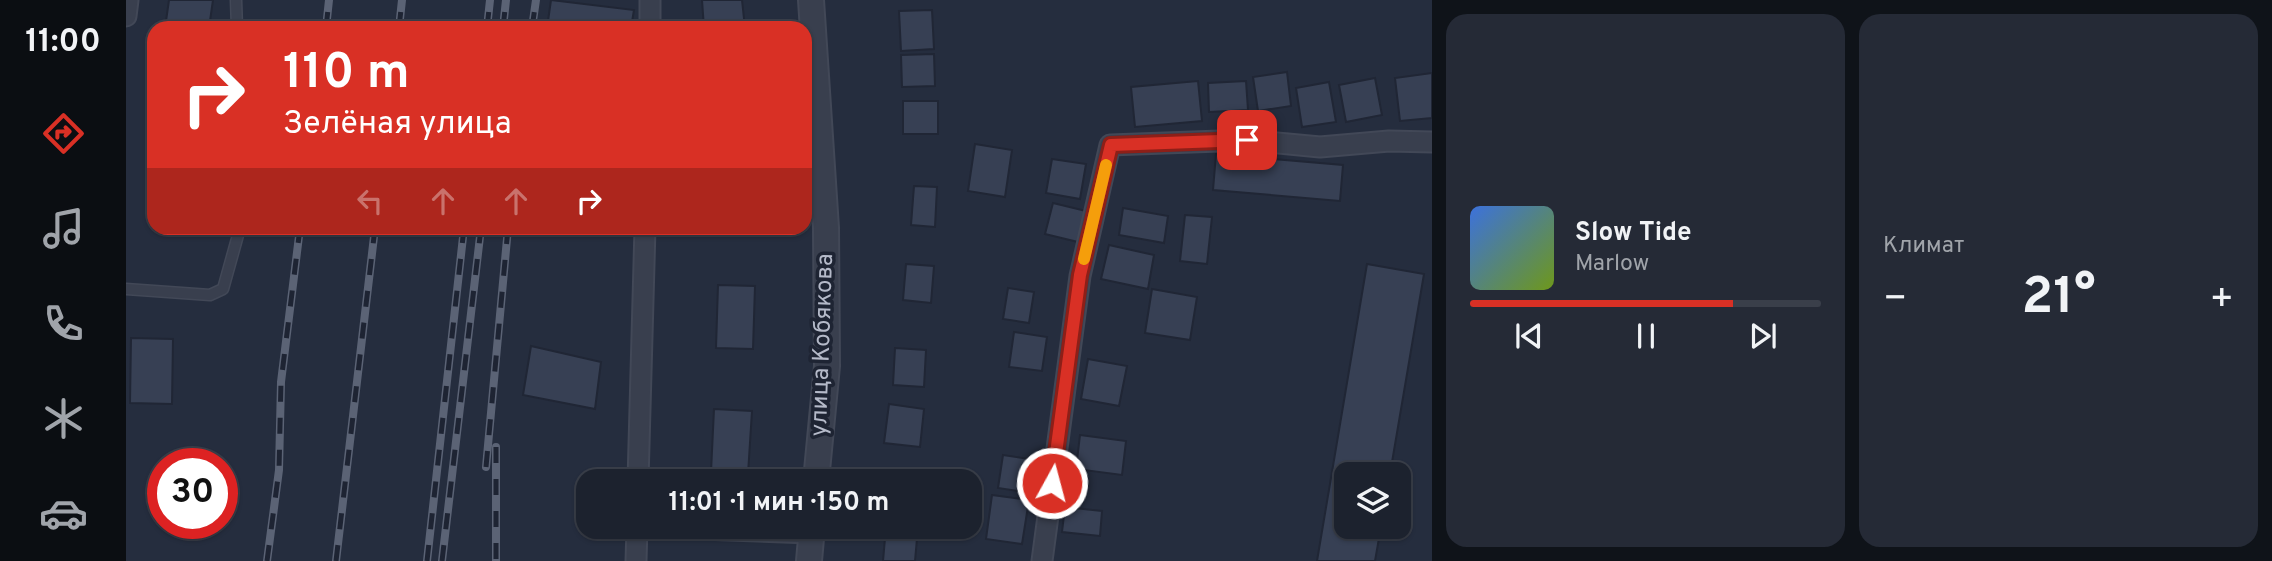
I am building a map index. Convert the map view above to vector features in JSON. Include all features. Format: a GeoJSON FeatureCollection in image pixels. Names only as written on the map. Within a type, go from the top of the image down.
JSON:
{"type":"FeatureCollection","features":[{"type":"Feature","properties":{"kind":"street"},"geometry":{"type":"LineString","coordinates":[[126,16],[128,0]]}},
{"type":"Feature","properties":{"kind":"street"},"geometry":{"type":"LineString","coordinates":[[649,21],[650,0]]}},
{"type":"Feature","properties":{"kind":"street","name":"улица Кобякова"},"geometry":{"type":"LineString","coordinates":[[811,0],[826,228],[827,366],[817,469]]}},
{"type":"Feature","properties":{"kind":"street"},"geometry":{"type":"LineString","coordinates":[[1042,561],[1080,275],[1111,145],[1247,140],[1320,146],[1389,141],[1432,142]]}},
{"type":"Feature","properties":{"kind":"street"},"geometry":{"type":"LineString","coordinates":[[638,469],[645,235]]}},
{"type":"Feature","properties":{"kind":"street"},"geometry":{"type":"LineString","coordinates":[[636,561],[637,539]]}},
{"type":"Feature","properties":{"kind":"street"},"geometry":{"type":"LineString","coordinates":[[809,561],[810,539]]}},
{"type":"Feature","properties":{"kind":"lane"},"geometry":{"type":"LineString","coordinates":[[236,0],[237,21]]}},
{"type":"Feature","properties":{"kind":"lane"},"geometry":{"type":"LineString","coordinates":[[126,289],[210,295],[223,289],[238,235]]}},
{"type":"Feature","properties":{"kind":"building"},"geometry":{"type":"Polygon","coordinates":[[[169,0],[213,0],[210,21],[166,21],[169,0]]]}},
{"type":"Feature","properties":{"kind":"building"},"geometry":{"type":"Polygon","coordinates":[[[551,0],[634,10],[632,21],[548,21],[551,0]]]}},
{"type":"Feature","properties":{"kind":"building"},"geometry":{"type":"Polygon","coordinates":[[[702,0],[742,0],[744,21],[704,21],[702,0]]]}},
{"type":"Feature","properties":{"kind":"building"},"geometry":{"type":"Polygon","coordinates":[[[932,10],[934,49],[901,51],[899,11],[932,10]]]}},
{"type":"Feature","properties":{"kind":"building"},"geometry":{"type":"Polygon","coordinates":[[[934,54],[935,86],[902,87],[901,55],[934,54]]]}},
{"type":"Feature","properties":{"kind":"building"},"geometry":{"type":"Polygon","coordinates":[[[1287,72],[1291,106],[1258,111],[1253,77],[1287,72]]]}},
{"type":"Feature","properties":{"kind":"building"},"geometry":{"type":"Polygon","coordinates":[[[1432,73],[1432,118],[1400,121],[1395,78],[1432,73]]]}},
{"type":"Feature","properties":{"kind":"building"},"geometry":{"type":"Polygon","coordinates":[[[1375,78],[1382,115],[1346,122],[1339,85],[1375,78]]]}},
{"type":"Feature","properties":{"kind":"building"},"geometry":{"type":"Polygon","coordinates":[[[1198,81],[1202,121],[1135,127],[1131,87],[1198,81]]]}},
{"type":"Feature","properties":{"kind":"building"},"geometry":{"type":"Polygon","coordinates":[[[1246,81],[1248,110],[1209,112],[1208,83],[1246,81]]]}},
{"type":"Feature","properties":{"kind":"building"},"geometry":{"type":"Polygon","coordinates":[[[1329,82],[1336,122],[1302,127],[1296,88],[1329,82]]]}},
{"type":"Feature","properties":{"kind":"building"},"geometry":{"type":"Polygon","coordinates":[[[903,101],[938,101],[938,134],[903,134],[903,101]]]}},
{"type":"Feature","properties":{"kind":"building"},"geometry":{"type":"Polygon","coordinates":[[[975,144],[1012,150],[1005,197],[968,191],[975,144]]]}},
{"type":"Feature","properties":{"kind":"building"},"geometry":{"type":"Polygon","coordinates":[[[1216,154],[1343,165],[1340,201],[1213,190],[1216,154]]]}},
{"type":"Feature","properties":{"kind":"building"},"geometry":{"type":"Polygon","coordinates":[[[1052,159],[1086,164],[1080,199],[1046,193],[1052,159]]]}},
{"type":"Feature","properties":{"kind":"building"},"geometry":{"type":"Polygon","coordinates":[[[914,186],[937,187],[935,227],[911,225],[914,186]]]}},
{"type":"Feature","properties":{"kind":"building"},"geometry":{"type":"Polygon","coordinates":[[[1053,203],[1086,211],[1078,242],[1045,234],[1053,203]]]}},
{"type":"Feature","properties":{"kind":"building"},"geometry":{"type":"Polygon","coordinates":[[[1123,208],[1168,216],[1164,243],[1119,235],[1123,208]]]}},
{"type":"Feature","properties":{"kind":"building"},"geometry":{"type":"Polygon","coordinates":[[[1185,215],[1212,217],[1207,264],[1180,261],[1185,215]]]}},
{"type":"Feature","properties":{"kind":"building"},"geometry":{"type":"Polygon","coordinates":[[[1109,245],[1154,255],[1148,289],[1101,279],[1109,245]]]}},
{"type":"Feature","properties":{"kind":"building"},"geometry":{"type":"Polygon","coordinates":[[[906,264],[934,266],[931,303],[903,300],[906,264]]]}},
{"type":"Feature","properties":{"kind":"building"},"geometry":{"type":"Polygon","coordinates":[[[1367,264],[1424,274],[1392,462],[1334,462],[1334,539],[1379,539],[1375,561],[1317,561],[1367,264]]]}},
{"type":"Feature","properties":{"kind":"building"},"geometry":{"type":"Polygon","coordinates":[[[718,285],[755,286],[753,349],[716,348],[718,285]]]}},
{"type":"Feature","properties":{"kind":"building"},"geometry":{"type":"Polygon","coordinates":[[[1008,288],[1034,292],[1029,323],[1003,319],[1008,288]]]}},
{"type":"Feature","properties":{"kind":"building"},"geometry":{"type":"Polygon","coordinates":[[[1152,289],[1197,297],[1190,340],[1145,333],[1152,289]]]}},
{"type":"Feature","properties":{"kind":"building"},"geometry":{"type":"Polygon","coordinates":[[[1014,332],[1047,337],[1042,371],[1009,367],[1014,332]]]}},
{"type":"Feature","properties":{"kind":"building"},"geometry":{"type":"Polygon","coordinates":[[[131,338],[173,339],[172,404],[130,403],[131,338]]]}},
{"type":"Feature","properties":{"kind":"building"},"geometry":{"type":"Polygon","coordinates":[[[531,346],[601,362],[595,409],[523,395],[531,346]]]}},
{"type":"Feature","properties":{"kind":"building"},"geometry":{"type":"Polygon","coordinates":[[[895,348],[926,350],[924,387],[893,385],[895,348]]]}},
{"type":"Feature","properties":{"kind":"building"},"geometry":{"type":"Polygon","coordinates":[[[1088,359],[1127,366],[1119,406],[1081,399],[1088,359]]]}},
{"type":"Feature","properties":{"kind":"building"},"geometry":{"type":"Polygon","coordinates":[[[889,404],[924,409],[920,447],[884,443],[889,404]]]}},
{"type":"Feature","properties":{"kind":"building"},"geometry":{"type":"Polygon","coordinates":[[[714,409],[752,411],[748,469],[711,469],[714,409]]]}},
{"type":"Feature","properties":{"kind":"building"},"geometry":{"type":"Polygon","coordinates":[[[1080,435],[1126,441],[1122,475],[1076,469],[1080,435]]]}},
{"type":"Feature","properties":{"kind":"building"},"geometry":{"type":"Polygon","coordinates":[[[1003,455],[1036,460],[1031,493],[998,488],[1003,455]]]}},
{"type":"Feature","properties":{"kind":"building"},"geometry":{"type":"Polygon","coordinates":[[[992,495],[1029,500],[1022,544],[986,539],[992,495]]]}},
{"type":"Feature","properties":{"kind":"building"},"geometry":{"type":"Polygon","coordinates":[[[1065,507],[1102,511],[1100,536],[1062,532],[1065,507]]]}},
{"type":"Feature","properties":{"kind":"building"},"geometry":{"type":"Polygon","coordinates":[[[885,539],[917,539],[915,561],[883,561],[885,539]]]}},
{"type":"Feature","properties":{"kind":"railway"},"geometry":{"type":"LineString","coordinates":[[327,21],[329,0]]}},
{"type":"Feature","properties":{"kind":"railway"},"geometry":{"type":"LineString","coordinates":[[400,21],[402,0]]}},
{"type":"Feature","properties":{"kind":"railway"},"geometry":{"type":"LineString","coordinates":[[488,21],[490,0]]}},
{"type":"Feature","properties":{"kind":"railway"},"geometry":{"type":"LineString","coordinates":[[504,21],[506,0]]}},
{"type":"Feature","properties":{"kind":"railway"},"geometry":{"type":"LineString","coordinates":[[533,21],[536,0]]}},
{"type":"Feature","properties":{"kind":"railway"},"geometry":{"type":"LineString","coordinates":[[267,561],[279,470],[281,382],[299,235]]}},
{"type":"Feature","properties":{"kind":"railway"},"geometry":{"type":"LineString","coordinates":[[336,561],[374,235]]}},
{"type":"Feature","properties":{"kind":"railway"},"geometry":{"type":"LineString","coordinates":[[427,561],[463,235]]}},
{"type":"Feature","properties":{"kind":"railway"},"geometry":{"type":"LineString","coordinates":[[442,561],[480,235]]}},
{"type":"Feature","properties":{"kind":"railway"},"geometry":{"type":"LineString","coordinates":[[486,467],[507,235]]}},
{"type":"Feature","properties":{"kind":"railway"},"geometry":{"type":"LineString","coordinates":[[496,447],[496,561]]}},
{"type":"Feature","properties":{"kind":"slow traffic"},"geometry":{"type":"LineString","coordinates":[[1084,259],[1106,165]]}},
{"type":"Feature","properties":{"kind":"route"},"geometry":{"type":"LineString","coordinates":[[1052,483],[1080,275],[1111,145],[1247,140]]}}]}
